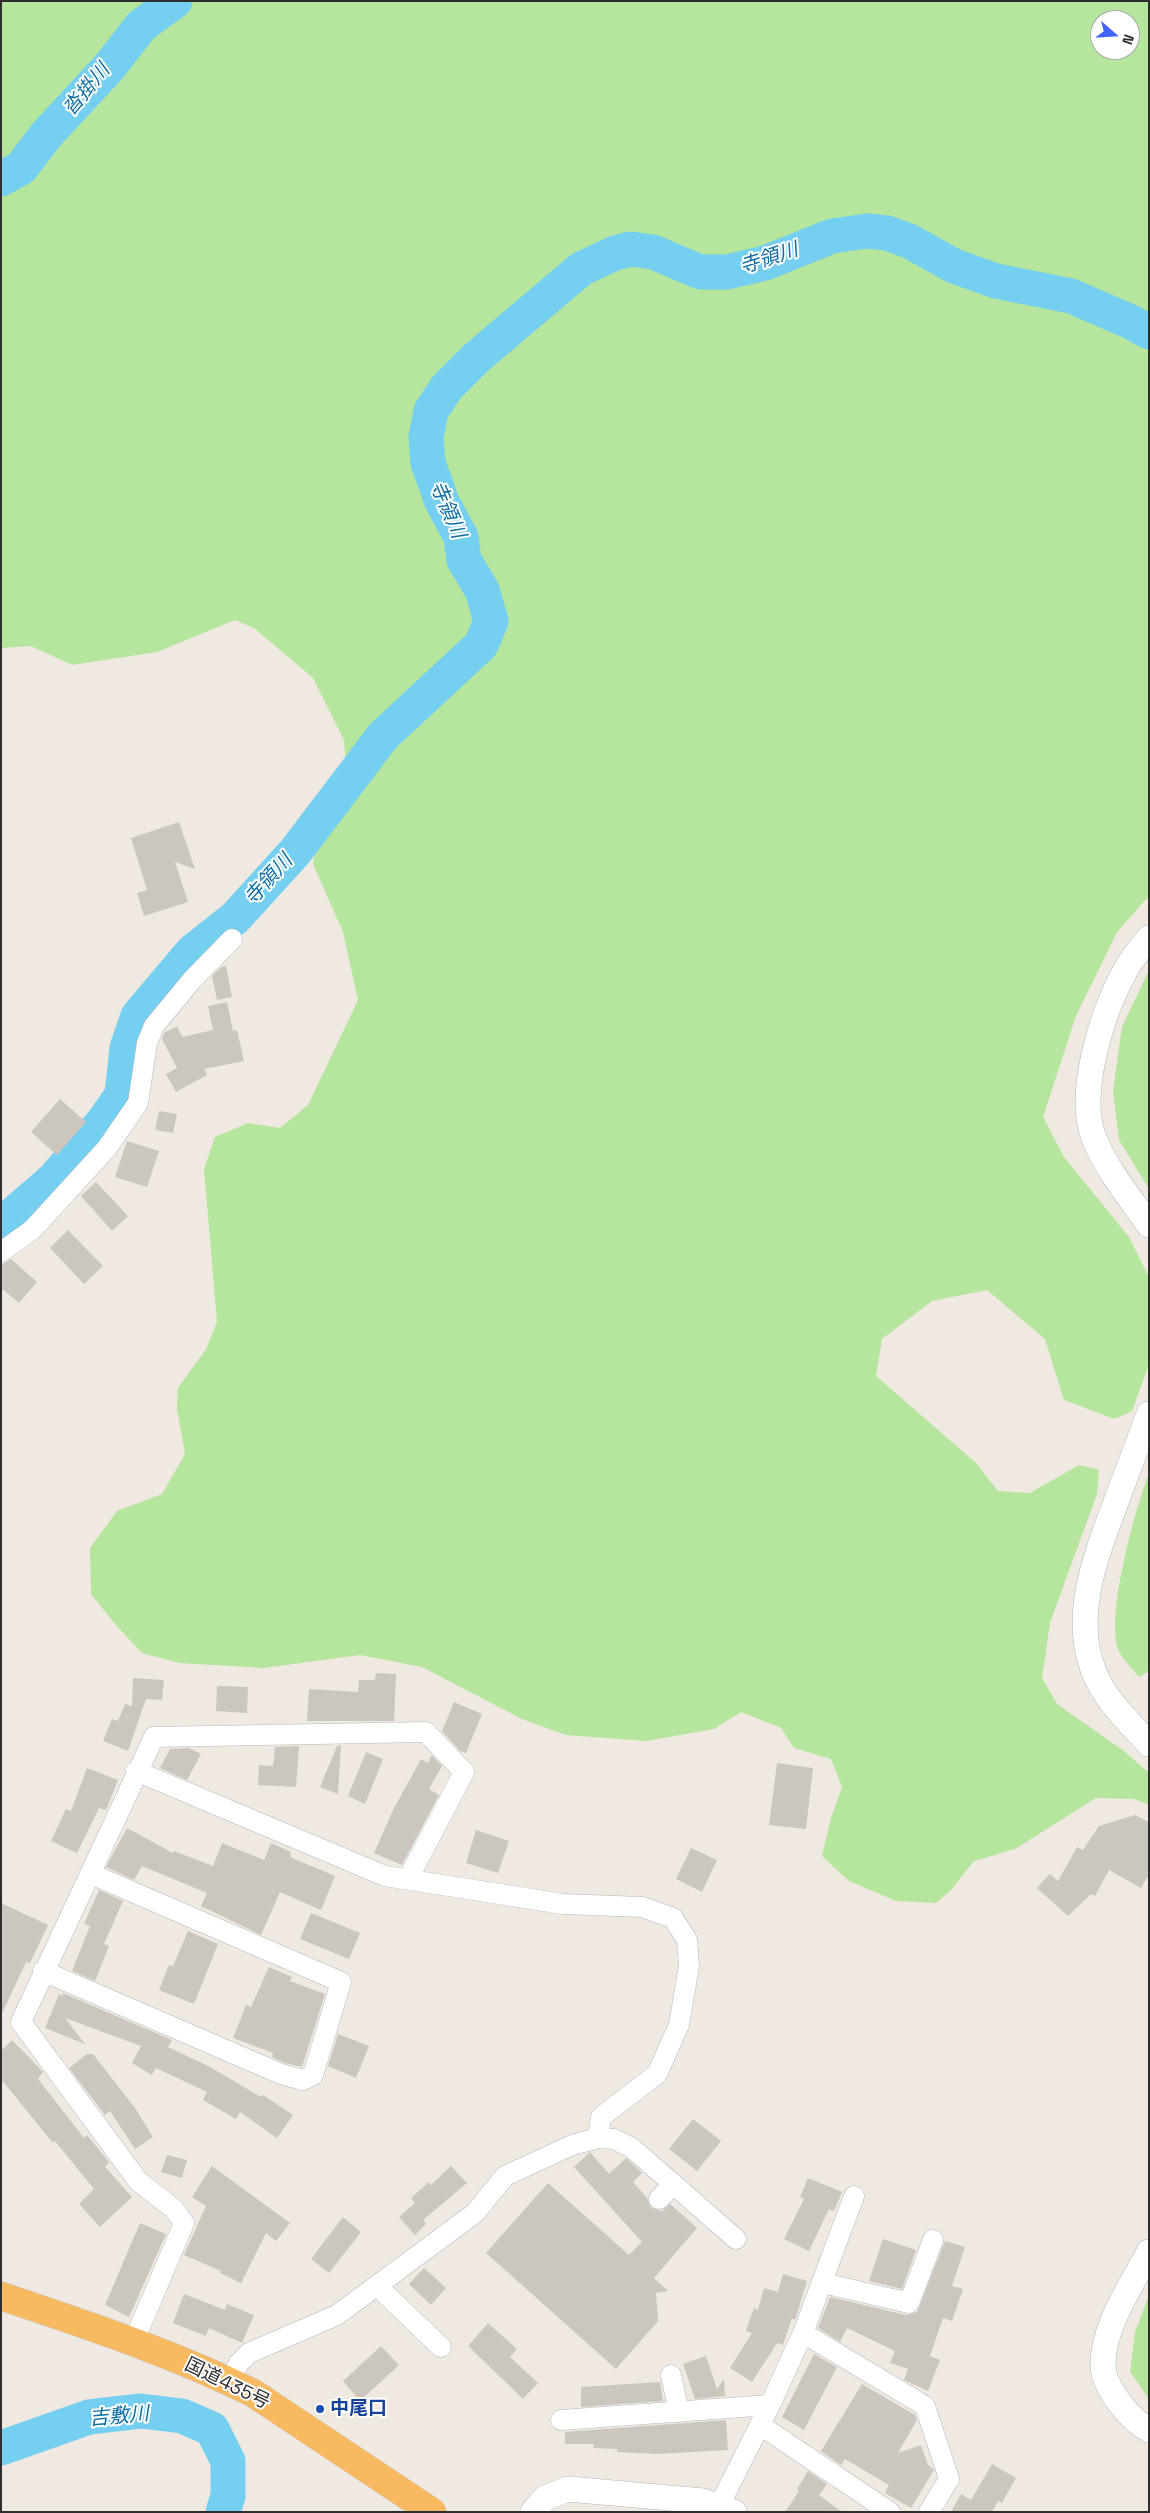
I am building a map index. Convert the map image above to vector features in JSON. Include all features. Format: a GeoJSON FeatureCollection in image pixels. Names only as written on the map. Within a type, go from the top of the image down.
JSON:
{"type":"FeatureCollection","features":[{"type":"Feature","properties":{"kind":"highway","name":"国道435号"},"geometry":{"type":"LineString","coordinates":[[1,2296],[134,2343],[230,2381],[277,2408],[432,2512]]}},
{"type":"Feature","properties":{"kind":"street"},"geometry":{"type":"LineString","coordinates":[[1149,938],[1126,969],[1106,1013],[1089,1072],[1087,1110],[1093,1137],[1102,1156],[1149,1225]]}},
{"type":"Feature","properties":{"kind":"street"},"geometry":{"type":"LineString","coordinates":[[1,1252],[32,1230],[107,1148],[138,1103],[147,1043],[154,1026],[192,980],[232,939]]}},
{"type":"Feature","properties":{"kind":"street"},"geometry":{"type":"LineString","coordinates":[[1149,1414],[1096,1556],[1087,1598],[1085,1634],[1094,1672],[1112,1703],[1149,1744]]}},
{"type":"Feature","properties":{"kind":"street"},"geometry":{"type":"LineString","coordinates":[[134,2343],[184,2223],[174,2209],[138,2181],[21,2022],[43,1971],[91,1874],[136,1771],[154,1738],[426,1732],[464,1772],[408,1879]]}},
{"type":"Feature","properties":{"kind":"street"},"geometry":{"type":"LineString","coordinates":[[136,1771],[385,1876],[563,1904],[642,1907],[673,1918],[687,1940],[689,1966],[679,2025],[657,2074],[601,2117],[598,2138]]}},
{"type":"Feature","properties":{"kind":"street"},"geometry":{"type":"LineString","coordinates":[[43,1971],[281,2074],[304,2080],[313,2075],[341,1982],[91,1874]]}},
{"type":"Feature","properties":{"kind":"street"},"geometry":{"type":"LineString","coordinates":[[230,2381],[239,2363],[249,2353],[337,2315],[475,2213],[506,2176],[572,2145],[598,2138],[614,2139],[632,2148],[736,2239]]}},
{"type":"Feature","properties":{"kind":"street"},"geometry":{"type":"LineString","coordinates":[[659,2199],[674,2184]]}},
{"type":"Feature","properties":{"kind":"street"},"geometry":{"type":"LineString","coordinates":[[532,2512],[544,2498],[568,2489],[703,2501],[727,2509],[760,2425],[803,2333],[823,2284],[854,2196]]}},
{"type":"Feature","properties":{"kind":"street"},"geometry":{"type":"LineString","coordinates":[[823,2284],[909,2303],[933,2240]]}},
{"type":"Feature","properties":{"kind":"street"},"geometry":{"type":"LineString","coordinates":[[1149,2252],[1117,2313],[1107,2338],[1103,2355],[1104,2376],[1112,2391],[1139,2425],[1149,2430]]}},
{"type":"Feature","properties":{"kind":"street"},"geometry":{"type":"LineString","coordinates":[[377,2286],[441,2347]]}},
{"type":"Feature","properties":{"kind":"street"},"geometry":{"type":"LineString","coordinates":[[803,2333],[925,2406],[949,2479],[929,2512]]}},
{"type":"Feature","properties":{"kind":"street"},"geometry":{"type":"LineString","coordinates":[[671,2375],[679,2412]]}},
{"type":"Feature","properties":{"kind":"street"},"geometry":{"type":"LineString","coordinates":[[561,2420],[770,2405]]}},
{"type":"Feature","properties":{"kind":"street"},"geometry":{"type":"LineString","coordinates":[[760,2425],[890,2512]]}},
{"type":"Feature","properties":{"kind":"green space"},"geometry":{"type":"Polygon","coordinates":[[[1,1],[1149,1],[1149,896],[1117,932],[1076,1016],[1043,1117],[1064,1157],[1129,1237],[1149,1277],[1149,1364],[1132,1411],[1114,1419],[1064,1400],[1045,1339],[987,1290],[932,1301],[882,1339],[876,1376],[975,1462],[998,1491],[1030,1493],[1079,1465],[1099,1470],[1097,1494],[1050,1623],[1042,1678],[1057,1704],[1124,1751],[1149,1773],[1149,1805],[1134,1799],[1096,1798],[1015,1849],[974,1861],[950,1891],[936,1903],[896,1901],[849,1881],[822,1856],[831,1818],[842,1787],[831,1759],[794,1748],[781,1728],[741,1712],[714,1729],[646,1741],[566,1735],[522,1719],[422,1667],[360,1655],[264,1668],[179,1663],[142,1653],[91,1594],[90,1548],[117,1511],[162,1494],[185,1454],[177,1409],[178,1388],[206,1349],[217,1322],[204,1169],[215,1137],[248,1123],[280,1128],[308,1105],[358,1000],[343,932],[313,864],[317,837],[348,790],[344,740],[313,678],[254,628],[235,620],[157,652],[72,665],[31,646],[1,648],[1,1]]]}},
{"type":"Feature","properties":{"kind":"green space"},"geometry":{"type":"Polygon","coordinates":[[[1149,970],[1149,1189],[1119,1140],[1113,1090],[1122,1027],[1149,970]]]}},
{"type":"Feature","properties":{"kind":"green space"},"geometry":{"type":"Polygon","coordinates":[[[1149,1473],[1149,1671],[1139,1677],[1120,1653],[1116,1638],[1116,1617],[1123,1564],[1149,1473]]]}},
{"type":"Feature","properties":{"kind":"green space"},"geometry":{"type":"Polygon","coordinates":[[[1149,2295],[1149,2399],[1130,2372],[1135,2332],[1149,2295]]]}},
{"type":"Feature","properties":{"kind":"building"},"geometry":{"type":"Polygon","coordinates":[[[179,822],[195,869],[175,862],[188,902],[144,916],[137,893],[147,890],[131,838],[179,822]]]}},
{"type":"Feature","properties":{"kind":"building"},"geometry":{"type":"Polygon","coordinates":[[[226,966],[232,997],[217,1000],[212,976],[221,967],[226,966]]]}},
{"type":"Feature","properties":{"kind":"building"},"geometry":{"type":"Polygon","coordinates":[[[227,1002],[233,1031],[237,1030],[244,1061],[204,1069],[207,1075],[176,1092],[166,1074],[177,1068],[162,1039],[164,1033],[177,1026],[182,1037],[213,1030],[208,1006],[227,1002]]]}},
{"type":"Feature","properties":{"kind":"building"},"geometry":{"type":"Polygon","coordinates":[[[60,1099],[86,1122],[57,1155],[31,1132],[60,1099]]]}},
{"type":"Feature","properties":{"kind":"building"},"geometry":{"type":"Polygon","coordinates":[[[159,1111],[177,1114],[173,1133],[155,1130],[159,1111]]]}},
{"type":"Feature","properties":{"kind":"building"},"geometry":{"type":"Polygon","coordinates":[[[127,1141],[159,1151],[147,1187],[115,1177],[127,1141]]]}},
{"type":"Feature","properties":{"kind":"building"},"geometry":{"type":"Polygon","coordinates":[[[96,1182],[128,1216],[112,1231],[81,1196],[96,1182]]]}},
{"type":"Feature","properties":{"kind":"building"},"geometry":{"type":"Polygon","coordinates":[[[68,1230],[103,1266],[84,1284],[50,1248],[68,1230]]]}},
{"type":"Feature","properties":{"kind":"building"},"geometry":{"type":"Polygon","coordinates":[[[11,1259],[37,1282],[19,1303],[1,1288],[1,1265],[11,1259]]]}},
{"type":"Feature","properties":{"kind":"building"},"geometry":{"type":"Polygon","coordinates":[[[376,1673],[396,1674],[394,1721],[307,1721],[309,1689],[358,1692],[359,1680],[375,1680],[376,1673]]]}},
{"type":"Feature","properties":{"kind":"building"},"geometry":{"type":"Polygon","coordinates":[[[133,1678],[164,1680],[162,1700],[146,1699],[128,1751],[103,1741],[112,1719],[118,1721],[125,1704],[132,1706],[133,1678]]]}},
{"type":"Feature","properties":{"kind":"building"},"geometry":{"type":"Polygon","coordinates":[[[217,1686],[248,1687],[247,1713],[216,1711],[217,1686]]]}},
{"type":"Feature","properties":{"kind":"building"},"geometry":{"type":"Polygon","coordinates":[[[454,1702],[482,1714],[466,1753],[460,1751],[442,1731],[454,1702]]]}},
{"type":"Feature","properties":{"kind":"building"},"geometry":{"type":"Polygon","coordinates":[[[341,1745],[338,1794],[320,1787],[337,1746],[341,1745]]]}},
{"type":"Feature","properties":{"kind":"building"},"geometry":{"type":"Polygon","coordinates":[[[299,1746],[296,1787],[258,1785],[259,1765],[273,1766],[275,1747],[299,1746]]]}},
{"type":"Feature","properties":{"kind":"building"},"geometry":{"type":"Polygon","coordinates":[[[189,1748],[201,1754],[187,1780],[160,1768],[170,1749],[189,1748]]]}},
{"type":"Feature","properties":{"kind":"building"},"geometry":{"type":"Polygon","coordinates":[[[366,1752],[383,1759],[365,1804],[348,1796],[366,1752]]]}},
{"type":"Feature","properties":{"kind":"building"},"geometry":{"type":"Polygon","coordinates":[[[432,1755],[442,1766],[429,1789],[439,1795],[402,1865],[374,1853],[393,1810],[421,1759],[428,1763],[432,1755]]]}},
{"type":"Feature","properties":{"kind":"building"},"geometry":{"type":"Polygon","coordinates":[[[777,1763],[813,1768],[806,1829],[769,1825],[777,1763]]]}},
{"type":"Feature","properties":{"kind":"building"},"geometry":{"type":"Polygon","coordinates":[[[87,1768],[118,1780],[106,1810],[99,1808],[77,1853],[51,1841],[66,1809],[71,1811],[87,1768]]]}},
{"type":"Feature","properties":{"kind":"building"},"geometry":{"type":"Polygon","coordinates":[[[1135,1815],[1149,1822],[1149,1874],[1141,1888],[1109,1870],[1095,1896],[1091,1894],[1068,1916],[1037,1888],[1050,1874],[1058,1881],[1077,1847],[1083,1850],[1099,1826],[1135,1815]]]}},
{"type":"Feature","properties":{"kind":"building"},"geometry":{"type":"Polygon","coordinates":[[[127,1828],[173,1853],[174,1851],[213,1866],[222,1843],[264,1860],[271,1843],[291,1852],[290,1857],[335,1876],[321,1910],[280,1892],[261,1935],[201,1906],[207,1893],[142,1866],[134,1880],[106,1867],[127,1828]]]}},
{"type":"Feature","properties":{"kind":"building"},"geometry":{"type":"Polygon","coordinates":[[[476,1830],[509,1841],[498,1873],[466,1863],[476,1830]]]}},
{"type":"Feature","properties":{"kind":"building"},"geometry":{"type":"Polygon","coordinates":[[[691,1848],[717,1860],[702,1892],[676,1879],[691,1848]]]}},
{"type":"Feature","properties":{"kind":"building"},"geometry":{"type":"Polygon","coordinates":[[[99,1890],[123,1901],[104,1944],[109,1946],[95,1981],[72,1971],[90,1926],[84,1924],[99,1890]]]}},
{"type":"Feature","properties":{"kind":"building"},"geometry":{"type":"Polygon","coordinates":[[[1,1903],[48,1925],[30,1963],[26,1962],[1,2016],[1,1903]]]}},
{"type":"Feature","properties":{"kind":"building"},"geometry":{"type":"Polygon","coordinates":[[[311,1913],[360,1933],[349,1959],[300,1939],[311,1913]]]}},
{"type":"Feature","properties":{"kind":"building"},"geometry":{"type":"Polygon","coordinates":[[[188,1931],[218,1944],[194,2004],[159,1990],[169,1965],[173,1966],[188,1931]]]}},
{"type":"Feature","properties":{"kind":"building"},"geometry":{"type":"Polygon","coordinates":[[[269,1967],[292,1977],[290,1981],[325,1994],[302,2067],[285,2063],[272,2057],[273,2053],[233,2038],[246,2005],[251,2007],[269,1967]]]}},
{"type":"Feature","properties":{"kind":"building"},"geometry":{"type":"Polygon","coordinates":[[[63,1993],[172,2040],[168,2047],[210,2067],[261,2097],[263,2095],[293,2115],[277,2138],[240,2112],[236,2119],[203,2100],[207,2092],[156,2068],[152,2075],[132,2063],[141,2046],[65,2018],[85,2044],[45,2028],[59,1994],[62,1996],[63,1993]]]}},
{"type":"Feature","properties":{"kind":"building"},"geometry":{"type":"Polygon","coordinates":[[[338,2034],[369,2046],[356,2078],[328,2066],[338,2034]]]}},
{"type":"Feature","properties":{"kind":"building"},"geometry":{"type":"Polygon","coordinates":[[[12,2040],[43,2072],[38,2079],[84,2138],[87,2135],[109,2162],[105,2167],[132,2197],[100,2227],[79,2204],[94,2189],[55,2141],[52,2142],[1,2079],[1,2051],[12,2040]]]}},
{"type":"Feature","properties":{"kind":"building"},"geometry":{"type":"Polygon","coordinates":[[[87,2054],[93,2054],[135,2108],[153,2137],[135,2149],[110,2111],[105,2115],[69,2068],[87,2054]]]}},
{"type":"Feature","properties":{"kind":"building"},"geometry":{"type":"Polygon","coordinates":[[[693,2119],[721,2141],[697,2171],[669,2149],[693,2119]]]}},
{"type":"Feature","properties":{"kind":"building"},"geometry":{"type":"Polygon","coordinates":[[[590,2152],[609,2174],[626,2158],[642,2173],[633,2182],[647,2198],[651,2208],[662,2211],[670,2204],[697,2228],[654,2278],[668,2291],[656,2293],[658,2321],[616,2369],[486,2253],[548,2183],[629,2255],[642,2242],[574,2167],[590,2152]]]}},
{"type":"Feature","properties":{"kind":"building"},"geometry":{"type":"Polygon","coordinates":[[[167,2155],[187,2160],[182,2178],[161,2172],[167,2155]]]}},
{"type":"Feature","properties":{"kind":"building"},"geometry":{"type":"Polygon","coordinates":[[[212,2166],[290,2223],[276,2241],[266,2233],[241,2283],[220,2273],[221,2271],[184,2255],[206,2206],[192,2197],[212,2166]]]}},
{"type":"Feature","properties":{"kind":"building"},"geometry":{"type":"Polygon","coordinates":[[[451,2166],[467,2183],[423,2220],[426,2224],[415,2235],[399,2217],[415,2203],[411,2198],[429,2182],[431,2185],[451,2166]]]}},
{"type":"Feature","properties":{"kind":"building"},"geometry":{"type":"Polygon","coordinates":[[[808,2178],[842,2192],[834,2211],[829,2209],[809,2251],[784,2239],[804,2199],[800,2197],[808,2178]]]}},
{"type":"Feature","properties":{"kind":"building"},"geometry":{"type":"Polygon","coordinates":[[[343,2217],[361,2232],[329,2273],[311,2259],[343,2217]]]}},
{"type":"Feature","properties":{"kind":"building"},"geometry":{"type":"Polygon","coordinates":[[[140,2223],[166,2234],[129,2317],[105,2305],[140,2223]]]}},
{"type":"Feature","properties":{"kind":"building"},"geometry":{"type":"Polygon","coordinates":[[[883,2239],[916,2250],[902,2289],[869,2281],[883,2239]]]}},
{"type":"Feature","properties":{"kind":"building"},"geometry":{"type":"Polygon","coordinates":[[[945,2241],[965,2247],[952,2286],[963,2289],[952,2321],[943,2318],[930,2356],[940,2360],[928,2391],[904,2380],[908,2369],[890,2363],[895,2351],[847,2328],[840,2342],[818,2328],[830,2297],[906,2315],[917,2312],[945,2241]]]}},
{"type":"Feature","properties":{"kind":"building"},"geometry":{"type":"Polygon","coordinates":[[[424,2268],[446,2288],[431,2305],[409,2284],[424,2268]]]}},
{"type":"Feature","properties":{"kind":"building"},"geometry":{"type":"Polygon","coordinates":[[[783,2274],[807,2281],[795,2320],[792,2318],[783,2345],[777,2343],[752,2382],[730,2368],[752,2333],[746,2331],[754,2308],[758,2310],[764,2288],[778,2292],[783,2274]]]}},
{"type":"Feature","properties":{"kind":"building"},"geometry":{"type":"Polygon","coordinates":[[[184,2294],[225,2310],[227,2304],[254,2315],[242,2343],[209,2328],[206,2336],[173,2323],[184,2294]]]}},
{"type":"Feature","properties":{"kind":"building"},"geometry":{"type":"Polygon","coordinates":[[[488,2323],[517,2349],[510,2357],[538,2383],[523,2399],[468,2346],[488,2323]]]}},
{"type":"Feature","properties":{"kind":"building"},"geometry":{"type":"Polygon","coordinates":[[[381,2346],[399,2365],[360,2401],[343,2381],[381,2346]]]}},
{"type":"Feature","properties":{"kind":"building"},"geometry":{"type":"Polygon","coordinates":[[[814,2354],[837,2367],[804,2430],[782,2417],[814,2354]]]}},
{"type":"Feature","properties":{"kind":"building"},"geometry":{"type":"Polygon","coordinates":[[[706,2356],[717,2389],[724,2379],[725,2396],[695,2399],[683,2364],[706,2356]]]}},
{"type":"Feature","properties":{"kind":"building"},"geometry":{"type":"Polygon","coordinates":[[[660,2382],[663,2401],[581,2407],[581,2387],[660,2382]]]}},
{"type":"Feature","properties":{"kind":"building"},"geometry":{"type":"Polygon","coordinates":[[[862,2384],[915,2415],[917,2420],[898,2453],[921,2445],[928,2465],[934,2470],[911,2508],[885,2493],[889,2485],[845,2459],[841,2465],[821,2451],[862,2384]]]}},
{"type":"Feature","properties":{"kind":"building"},"geometry":{"type":"Polygon","coordinates":[[[726,2420],[728,2450],[657,2454],[617,2452],[618,2449],[593,2448],[594,2444],[565,2444],[565,2432],[726,2420]]]}},
{"type":"Feature","properties":{"kind":"building"},"geometry":{"type":"Polygon","coordinates":[[[992,2464],[1016,2478],[1002,2503],[998,2501],[992,2512],[951,2512],[961,2494],[971,2500],[992,2464]]]}},
{"type":"Feature","properties":{"kind":"building"},"geometry":{"type":"Polygon","coordinates":[[[808,2471],[827,2484],[819,2495],[842,2512],[785,2512],[799,2491],[797,2489],[808,2471]]]}},
{"type":"Feature","properties":{"kind":"waterway","name":"沓掛川"},"geometry":{"type":"LineString","coordinates":[[1,179],[21,168],[47,134],[110,66],[141,26],[175,1]]}},
{"type":"Feature","properties":{"kind":"waterway","name":"寺領川"},"geometry":{"type":"LineString","coordinates":[[1,1225],[54,1179],[103,1122],[122,1095],[127,1048],[138,1016],[192,952],[235,918],[295,852],[383,736],[481,645],[491,621],[482,590],[464,560],[461,537],[442,502],[428,463],[426,437],[431,411],[447,387],[476,358],[581,269],[615,253],[631,249],[653,252],[700,272],[727,272],[765,263],[832,236],[867,231],[887,233],[909,241],[954,266],[996,281],[1071,296],[1131,322],[1149,332]]}},
{"type":"Feature","properties":{"kind":"waterway","name":"吉敷川"},"geometry":{"type":"LineString","coordinates":[[1,2448],[89,2417],[141,2411],[182,2416],[212,2429],[228,2461],[228,2496],[223,2512]]}},
{"type":"Feature","properties":{"kind":"place","name":"中尾口"},"geometry":{"type":"Point","coordinates":[320,2409]}}]}
